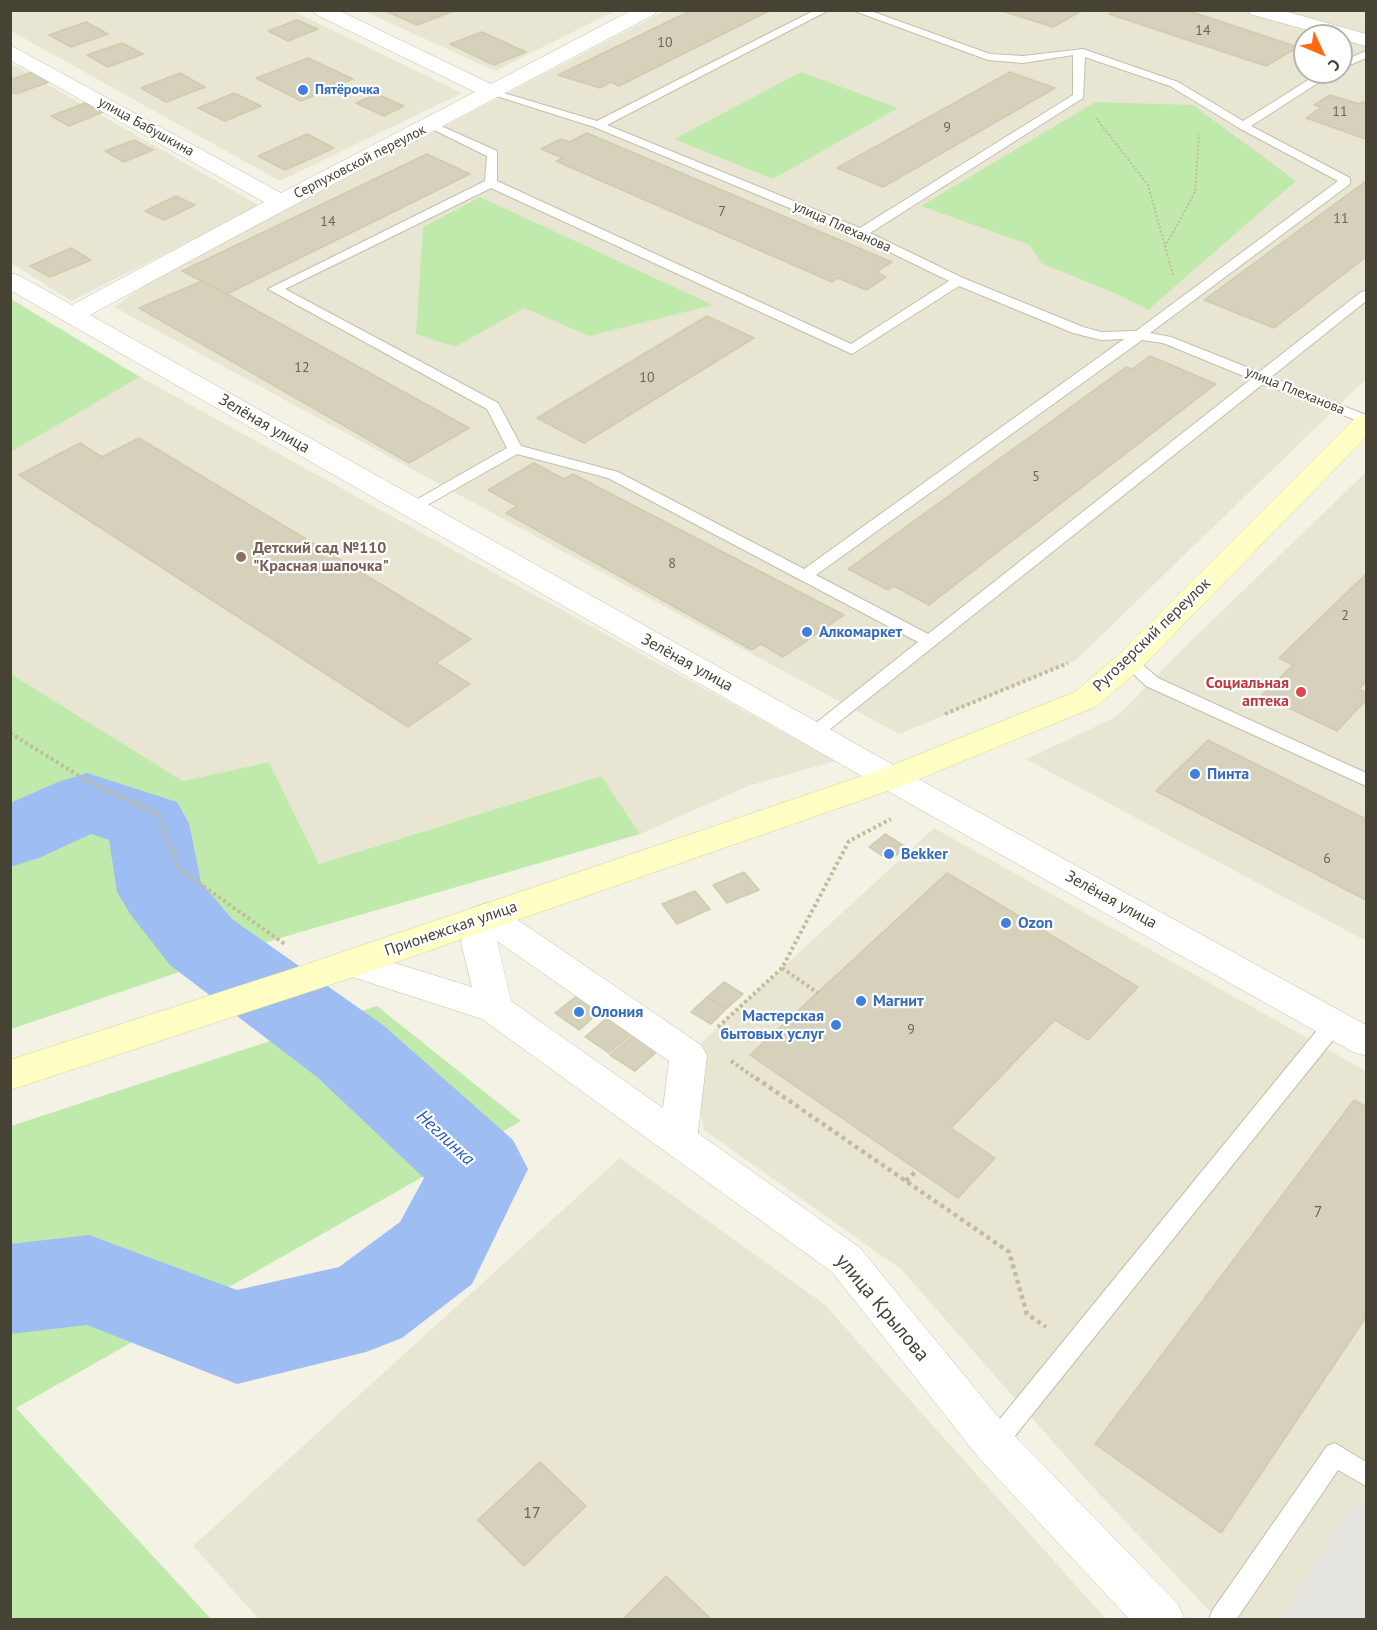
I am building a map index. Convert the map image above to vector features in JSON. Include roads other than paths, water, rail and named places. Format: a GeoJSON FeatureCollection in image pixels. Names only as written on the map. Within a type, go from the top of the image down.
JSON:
{"type":"FeatureCollection","features":[{"type":"Feature","properties":{"kind":"main road","name":"Ругозерский переулок"},"geometry":{"type":"LineString","coordinates":[[891,778],[1086,699],[1129,662],[1366,421]]}},
{"type":"Feature","properties":{"kind":"main road","name":"Прионежская улица"},"geometry":{"type":"LineString","coordinates":[[21,1072],[338,968],[891,778]]}},
{"type":"Feature","properties":{"kind":"street","name":"улица Плеханова"},"geometry":{"type":"LineString","coordinates":[[322,10],[493,93]]}},
{"type":"Feature","properties":{"kind":"street","name":"Серпуховской переулок"},"geometry":{"type":"LineString","coordinates":[[71,315],[648,10]]}},
{"type":"Feature","properties":{"kind":"street"},"geometry":{"type":"LineString","coordinates":[[1257,10],[1366,40]]}},
{"type":"Feature","properties":{"kind":"street","name":"улица Бабушкина"},"geometry":{"type":"LineString","coordinates":[[10,51],[281,202]]}},
{"type":"Feature","properties":{"kind":"street","name":"Зелёная улица"},"geometry":{"type":"LineString","coordinates":[[10,280],[928,799],[1366,1042]]}},
{"type":"Feature","properties":{"kind":"street"},"geometry":{"type":"LineString","coordinates":[[495,1009],[479,943],[487,916],[695,1048],[678,1140]]}},
{"type":"Feature","properties":{"kind":"street","name":"улица Крылова"},"geometry":{"type":"LineString","coordinates":[[338,968],[495,1009],[846,1260],[994,1444],[1162,1620]]}},
{"type":"Feature","properties":{"kind":"lane"},"geometry":{"type":"LineString","coordinates":[[598,125],[824,10]]}},
{"type":"Feature","properties":{"kind":"lane"},"geometry":{"type":"LineString","coordinates":[[806,574],[1139,335],[1346,181],[1243,126],[1174,84],[1079,51],[1024,61],[1005,61],[856,10]]}},
{"type":"Feature","properties":{"kind":"lane"},"geometry":{"type":"LineString","coordinates":[[861,233],[1079,96],[1079,51]]}},
{"type":"Feature","properties":{"kind":"lane"},"geometry":{"type":"LineString","coordinates":[[1243,126],[1310,84]]}},
{"type":"Feature","properties":{"kind":"lane","name":"улица Плеханова"},"geometry":{"type":"LineString","coordinates":[[493,93],[598,125],[861,233],[958,281],[1078,330],[1101,336],[1139,335],[1166,340],[1366,421]]}},
{"type":"Feature","properties":{"kind":"lane"},"geometry":{"type":"LineString","coordinates":[[432,125],[493,154],[490,183]]}},
{"type":"Feature","properties":{"kind":"lane"},"geometry":{"type":"LineString","coordinates":[[490,183],[852,350],[958,281]]}},
{"type":"Feature","properties":{"kind":"lane"},"geometry":{"type":"LineString","coordinates":[[490,183],[275,289],[493,406],[515,449]]}},
{"type":"Feature","properties":{"kind":"lane"},"geometry":{"type":"LineString","coordinates":[[813,734],[1366,295]]}},
{"type":"Feature","properties":{"kind":"lane"},"geometry":{"type":"LineString","coordinates":[[412,508],[515,449],[613,475],[806,574],[929,641]]}},
{"type":"Feature","properties":{"kind":"lane"},"geometry":{"type":"LineString","coordinates":[[1129,662],[1152,682],[1364,776]]}},
{"type":"Feature","properties":{"kind":"lane"},"geometry":{"type":"LineString","coordinates":[[994,1444],[1334,1024]]}},
{"type":"Feature","properties":{"kind":"lane"},"geometry":{"type":"LineString","coordinates":[[1221,1620],[1335,1454],[1366,1475]]}},
{"type":"Feature","properties":{"kind":"waterway","name":"Неглинка"},"geometry":{"type":"LineString","coordinates":[[10,837],[87,802],[148,823],[160,892],[201,942],[350,1051],[479,1169],[436,1253],[366,1306],[237,1337],[89,1280],[10,1289]]}},
{"type":"Feature","properties":{"kind":"place","name":"Пятёрочка"},"geometry":{"type":"Point","coordinates":[303,90]}},
{"type":"Feature","properties":{"kind":"place","name":"Детский сад №110 \"Красная шапочка\""},"geometry":{"type":"Point","coordinates":[241,557]}},
{"type":"Feature","properties":{"kind":"place","name":"Алкомаркет"},"geometry":{"type":"Point","coordinates":[807,632]}},
{"type":"Feature","properties":{"kind":"place","name":"Социальная аптека"},"geometry":{"type":"Point","coordinates":[1301,692]}},
{"type":"Feature","properties":{"kind":"place","name":"Пинта"},"geometry":{"type":"Point","coordinates":[1195,774]}},
{"type":"Feature","properties":{"kind":"place","name":"Bekker"},"geometry":{"type":"Point","coordinates":[889,854]}},
{"type":"Feature","properties":{"kind":"place","name":"Ozon"},"geometry":{"type":"Point","coordinates":[1006,923]}},
{"type":"Feature","properties":{"kind":"place","name":"Магнит"},"geometry":{"type":"Point","coordinates":[861,1001]}},
{"type":"Feature","properties":{"kind":"place","name":"Олония"},"geometry":{"type":"Point","coordinates":[579,1012]}},
{"type":"Feature","properties":{"kind":"place","name":"Мастерская бытовых услуг"},"geometry":{"type":"Point","coordinates":[836,1025]}}]}
